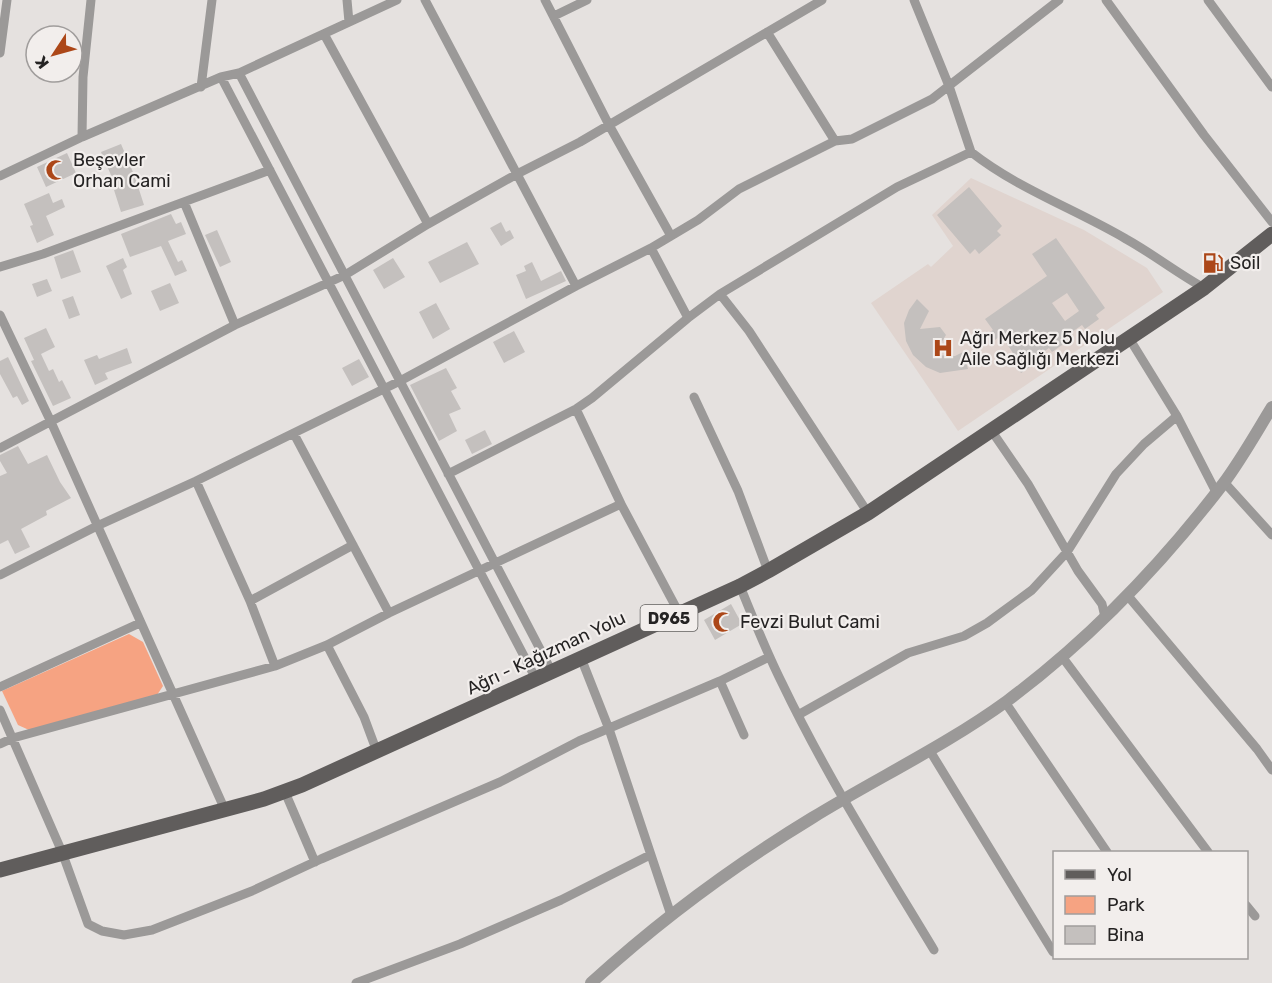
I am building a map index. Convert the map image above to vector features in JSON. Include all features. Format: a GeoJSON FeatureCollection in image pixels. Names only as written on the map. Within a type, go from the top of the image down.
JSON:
{"type":"FeatureCollection","features":[{"type":"Feature","properties":{"kind":"main road","name":"Ağrı - Kağızman Yolu"},"geometry":{"type":"LineString","coordinates":[[0,870],[285,792],[740,586],[868,513],[1204,288],[1272,234]]}},
{"type":"Feature","properties":{"kind":"street"},"geometry":{"type":"LineString","coordinates":[[0,53],[7,0]]}},
{"type":"Feature","properties":{"kind":"street"},"geometry":{"type":"LineString","coordinates":[[82,137],[83,77],[91,0]]}},
{"type":"Feature","properties":{"kind":"street"},"geometry":{"type":"LineString","coordinates":[[201,87],[212,0]]}},
{"type":"Feature","properties":{"kind":"street"},"geometry":{"type":"LineString","coordinates":[[347,0],[349,22]]}},
{"type":"Feature","properties":{"kind":"street"},"geometry":{"type":"LineString","coordinates":[[0,176],[82,137],[221,77],[239,73],[397,0]]}},
{"type":"Feature","properties":{"kind":"street"},"geometry":{"type":"LineString","coordinates":[[425,0],[576,286]]}},
{"type":"Feature","properties":{"kind":"street"},"geometry":{"type":"LineString","coordinates":[[545,0],[609,125],[671,236]]}},
{"type":"Feature","properties":{"kind":"street"},"geometry":{"type":"LineString","coordinates":[[554,16],[587,0]]}},
{"type":"Feature","properties":{"kind":"street"},"geometry":{"type":"LineString","coordinates":[[0,448],[235,325],[329,283],[516,174],[580,142],[822,0]]}},
{"type":"Feature","properties":{"kind":"street"},"geometry":{"type":"LineString","coordinates":[[914,0],[949,86],[971,152],[993,169],[1127,239],[1204,288]]}},
{"type":"Feature","properties":{"kind":"street"},"geometry":{"type":"LineString","coordinates":[[0,575],[96,526],[196,481],[400,381],[651,248],[698,220],[739,189],[835,141],[852,139],[932,99],[1059,0]]}},
{"type":"Feature","properties":{"kind":"street"},"geometry":{"type":"LineString","coordinates":[[1106,0],[1204,135],[1272,222]]}},
{"type":"Feature","properties":{"kind":"street"},"geometry":{"type":"LineString","coordinates":[[1208,0],[1272,87]]}},
{"type":"Feature","properties":{"kind":"street"},"geometry":{"type":"LineString","coordinates":[[767,32],[835,141]]}},
{"type":"Feature","properties":{"kind":"street"},"geometry":{"type":"LineString","coordinates":[[324,34],[428,224]]}},
{"type":"Feature","properties":{"kind":"street"},"geometry":{"type":"LineString","coordinates":[[239,73],[552,672]]}},
{"type":"Feature","properties":{"kind":"street"},"geometry":{"type":"LineString","coordinates":[[221,77],[536,679]]}},
{"type":"Feature","properties":{"kind":"street"},"geometry":{"type":"LineString","coordinates":[[448,474],[576,409],[720,294],[897,187],[971,152]]}},
{"type":"Feature","properties":{"kind":"street"},"geometry":{"type":"LineString","coordinates":[[0,267],[43,254],[270,170]]}},
{"type":"Feature","properties":{"kind":"street"},"geometry":{"type":"LineString","coordinates":[[184,202],[235,325]]}},
{"type":"Feature","properties":{"kind":"street"},"geometry":{"type":"LineString","coordinates":[[651,248],[688,318]]}},
{"type":"Feature","properties":{"kind":"street"},"geometry":{"type":"LineString","coordinates":[[720,294],[749,331],[868,513]]}},
{"type":"Feature","properties":{"kind":"street"},"geometry":{"type":"LineString","coordinates":[[0,315],[51,422],[225,810]]}},
{"type":"Feature","properties":{"kind":"street"},"geometry":{"type":"LineString","coordinates":[[1129,338],[1177,416],[1216,492]]}},
{"type":"Feature","properties":{"kind":"street"},"geometry":{"type":"LineString","coordinates":[[694,397],[738,491],[768,571]]}},
{"type":"Feature","properties":{"kind":"street"},"geometry":{"type":"LineString","coordinates":[[591,983],[630,948],[726,874],[813,817],[930,751],[1005,702],[1063,658],[1128,596],[1183,534],[1224,482],[1272,407]]}},
{"type":"Feature","properties":{"kind":"street"},"geometry":{"type":"LineString","coordinates":[[576,409],[621,504],[679,614]]}},
{"type":"Feature","properties":{"kind":"street"},"geometry":{"type":"LineString","coordinates":[[798,715],[908,653],[964,636],[987,623],[1032,590],[1067,552],[1116,474],[1144,444],[1177,416]]}},
{"type":"Feature","properties":{"kind":"street"},"geometry":{"type":"LineString","coordinates":[[992,430],[1102,604],[1105,617]]}},
{"type":"Feature","properties":{"kind":"street"},"geometry":{"type":"LineString","coordinates":[[294,434],[389,613]]}},
{"type":"Feature","properties":{"kind":"street"},"geometry":{"type":"LineString","coordinates":[[196,481],[250,601],[275,666]]}},
{"type":"Feature","properties":{"kind":"street"},"geometry":{"type":"LineString","coordinates":[[1224,482],[1272,535]]}},
{"type":"Feature","properties":{"kind":"street"},"geometry":{"type":"LineString","coordinates":[[0,744],[13,738],[173,696],[275,666],[327,645],[389,613],[621,504]]}},
{"type":"Feature","properties":{"kind":"street"},"geometry":{"type":"LineString","coordinates":[[250,601],[353,545]]}},
{"type":"Feature","properties":{"kind":"street"},"geometry":{"type":"LineString","coordinates":[[740,586],[769,657],[843,800],[934,950]]}},
{"type":"Feature","properties":{"kind":"street"},"geometry":{"type":"LineString","coordinates":[[1128,596],[1257,749],[1272,770]]}},
{"type":"Feature","properties":{"kind":"street"},"geometry":{"type":"LineString","coordinates":[[0,687],[140,623]]}},
{"type":"Feature","properties":{"kind":"street"},"geometry":{"type":"LineString","coordinates":[[327,645],[364,717],[376,752]]}},
{"type":"Feature","properties":{"kind":"street"},"geometry":{"type":"LineString","coordinates":[[0,710],[62,852],[88,924],[102,931],[124,935],[152,930],[252,891],[500,782],[579,741],[720,681],[769,657]]}},
{"type":"Feature","properties":{"kind":"street"},"geometry":{"type":"LineString","coordinates":[[581,658],[609,729],[671,915]]}},
{"type":"Feature","properties":{"kind":"street"},"geometry":{"type":"LineString","coordinates":[[1063,658],[1207,851]]}},
{"type":"Feature","properties":{"kind":"street"},"geometry":{"type":"LineString","coordinates":[[720,681],[744,735]]}},
{"type":"Feature","properties":{"kind":"street"},"geometry":{"type":"LineString","coordinates":[[1005,702],[1106,851]]}},
{"type":"Feature","properties":{"kind":"street"},"geometry":{"type":"LineString","coordinates":[[930,751],[1053,952]]}},
{"type":"Feature","properties":{"kind":"street"},"geometry":{"type":"LineString","coordinates":[[285,792],[315,862]]}},
{"type":"Feature","properties":{"kind":"street"},"geometry":{"type":"LineString","coordinates":[[356,983],[460,944],[552,904],[650,855]]}},
{"type":"Feature","properties":{"kind":"street"},"geometry":{"type":"LineString","coordinates":[[1248,907],[1255,916]]}},
{"type":"Feature","properties":{"kind":"shaded area"},"geometry":{"type":"Polygon","coordinates":[[[971,178],[1084,230],[1147,268],[1163,292],[958,431],[871,303],[928,264],[931,267],[953,246],[932,215],[971,178]]]}},
{"type":"Feature","properties":{"kind":"green space"},"geometry":{"type":"Polygon","coordinates":[[[129,634],[143,642],[163,686],[157,695],[29,730],[18,725],[2,691],[129,634]]]}},
{"type":"Feature","properties":{"kind":"building"},"geometry":{"type":"Polygon","coordinates":[[[121,144],[144,205],[121,212],[114,190],[117,189],[101,152],[121,144]]]}},
{"type":"Feature","properties":{"kind":"building","name":"Beşevler Orhan Cami"},"geometry":{"type":"Polygon","coordinates":[[[67,153],[76,173],[46,187],[37,167],[67,153]]]}},
{"type":"Feature","properties":{"kind":"building"},"geometry":{"type":"Polygon","coordinates":[[[969,187],[1002,226],[997,231],[1001,235],[979,254],[975,249],[970,254],[937,215],[969,187]]]}},
{"type":"Feature","properties":{"kind":"building"},"geometry":{"type":"Polygon","coordinates":[[[49,193],[53,203],[62,199],[65,207],[46,216],[54,235],[37,243],[30,226],[33,225],[24,204],[49,193]]]}},
{"type":"Feature","properties":{"kind":"building"},"geometry":{"type":"Polygon","coordinates":[[[171,214],[176,224],[181,222],[186,234],[168,241],[178,262],[182,260],[187,271],[175,276],[161,246],[130,257],[121,234],[171,214]]]}},
{"type":"Feature","properties":{"kind":"building"},"geometry":{"type":"Polygon","coordinates":[[[501,222],[506,232],[510,230],[514,238],[501,246],[490,228],[501,222]]]}},
{"type":"Feature","properties":{"kind":"building"},"geometry":{"type":"Polygon","coordinates":[[[217,230],[231,262],[220,267],[205,235],[217,230]]]}},
{"type":"Feature","properties":{"kind":"building"},"geometry":{"type":"Polygon","coordinates":[[[1056,238],[1105,308],[1096,315],[1099,319],[1085,329],[1082,325],[1062,339],[1065,343],[1052,352],[1049,348],[1032,360],[1035,364],[1021,373],[1011,359],[1015,356],[1001,335],[995,340],[990,332],[993,330],[985,319],[1047,276],[1032,254],[1056,238]],[[1067,293],[1052,303],[1065,321],[1079,311],[1067,293]]]}},
{"type":"Feature","properties":{"kind":"building"},"geometry":{"type":"Polygon","coordinates":[[[467,242],[479,264],[440,283],[428,262],[467,242]]]}},
{"type":"Feature","properties":{"kind":"building"},"geometry":{"type":"Polygon","coordinates":[[[73,250],[81,272],[61,279],[54,257],[73,250]]]}},
{"type":"Feature","properties":{"kind":"building"},"geometry":{"type":"Polygon","coordinates":[[[123,258],[127,267],[123,270],[132,294],[121,299],[106,266],[123,258]]]}},
{"type":"Feature","properties":{"kind":"building"},"geometry":{"type":"Polygon","coordinates":[[[393,258],[405,277],[384,289],[373,270],[393,258]]]}},
{"type":"Feature","properties":{"kind":"building"},"geometry":{"type":"Polygon","coordinates":[[[532,262],[541,281],[561,271],[566,281],[526,299],[516,275],[526,271],[524,266],[532,262]]]}},
{"type":"Feature","properties":{"kind":"building"},"geometry":{"type":"Polygon","coordinates":[[[47,279],[52,291],[37,297],[32,284],[47,279]]]}},
{"type":"Feature","properties":{"kind":"building"},"geometry":{"type":"Polygon","coordinates":[[[170,283],[179,303],[160,311],[151,291],[170,283]]]}},
{"type":"Feature","properties":{"kind":"building"},"geometry":{"type":"Polygon","coordinates":[[[73,296],[80,315],[69,319],[62,300],[73,296]]]}},
{"type":"Feature","properties":{"kind":"building"},"geometry":{"type":"Polygon","coordinates":[[[917,299],[929,311],[920,329],[940,327],[946,335],[934,355],[955,356],[963,352],[968,369],[940,373],[926,367],[913,355],[906,341],[904,323],[917,299]]]}},
{"type":"Feature","properties":{"kind":"building"},"geometry":{"type":"Polygon","coordinates":[[[436,303],[450,329],[433,339],[419,312],[436,303]]]}},
{"type":"Feature","properties":{"kind":"building"},"geometry":{"type":"Polygon","coordinates":[[[46,328],[55,347],[41,354],[49,371],[53,369],[59,382],[62,380],[71,398],[53,406],[31,361],[34,360],[24,338],[46,328]]]}},
{"type":"Feature","properties":{"kind":"building"},"geometry":{"type":"Polygon","coordinates":[[[514,331],[525,352],[504,363],[493,342],[514,331]]]}},
{"type":"Feature","properties":{"kind":"building"},"geometry":{"type":"Polygon","coordinates":[[[127,348],[132,363],[105,373],[108,379],[95,385],[84,360],[97,355],[99,359],[127,348]]]}},
{"type":"Feature","properties":{"kind":"building"},"geometry":{"type":"Polygon","coordinates":[[[8,357],[29,401],[22,405],[17,396],[13,398],[0,374],[0,361],[8,357]]]}},
{"type":"Feature","properties":{"kind":"building"},"geometry":{"type":"Polygon","coordinates":[[[359,359],[369,377],[352,386],[342,368],[359,359]]]}},
{"type":"Feature","properties":{"kind":"building"},"geometry":{"type":"Polygon","coordinates":[[[446,368],[457,388],[451,391],[461,409],[449,414],[457,431],[439,441],[410,385],[446,368]]]}},
{"type":"Feature","properties":{"kind":"building"},"geometry":{"type":"Polygon","coordinates":[[[485,430],[492,444],[472,454],[465,440],[485,430]]]}},
{"type":"Feature","properties":{"kind":"building"},"geometry":{"type":"Polygon","coordinates":[[[18,446],[28,464],[47,455],[60,482],[71,498],[46,511],[47,515],[21,529],[30,547],[15,554],[8,540],[0,544],[0,476],[7,473],[0,461],[0,455],[18,446]]]}},
{"type":"Feature","properties":{"kind":"building","name":"Fevzi Bulut Cami"},"geometry":{"type":"Polygon","coordinates":[[[731,604],[742,624],[715,640],[704,620],[731,604]]]}},
{"type":"Feature","properties":{"kind":"place","name":"Beşevler Orhan Cami"},"geometry":{"type":"Point","coordinates":[56,170]}},
{"type":"Feature","properties":{"kind":"place","name":"Soil"},"geometry":{"type":"Point","coordinates":[1213,263]}},
{"type":"Feature","properties":{"kind":"place","name":"Ağrı Merkez 5 Nolu Aile Sağlığı Merkezi"},"geometry":{"type":"Point","coordinates":[943,348]}},
{"type":"Feature","properties":{"kind":"place","name":"Fevzi Bulut Cami"},"geometry":{"type":"Point","coordinates":[723,622]}}]}
